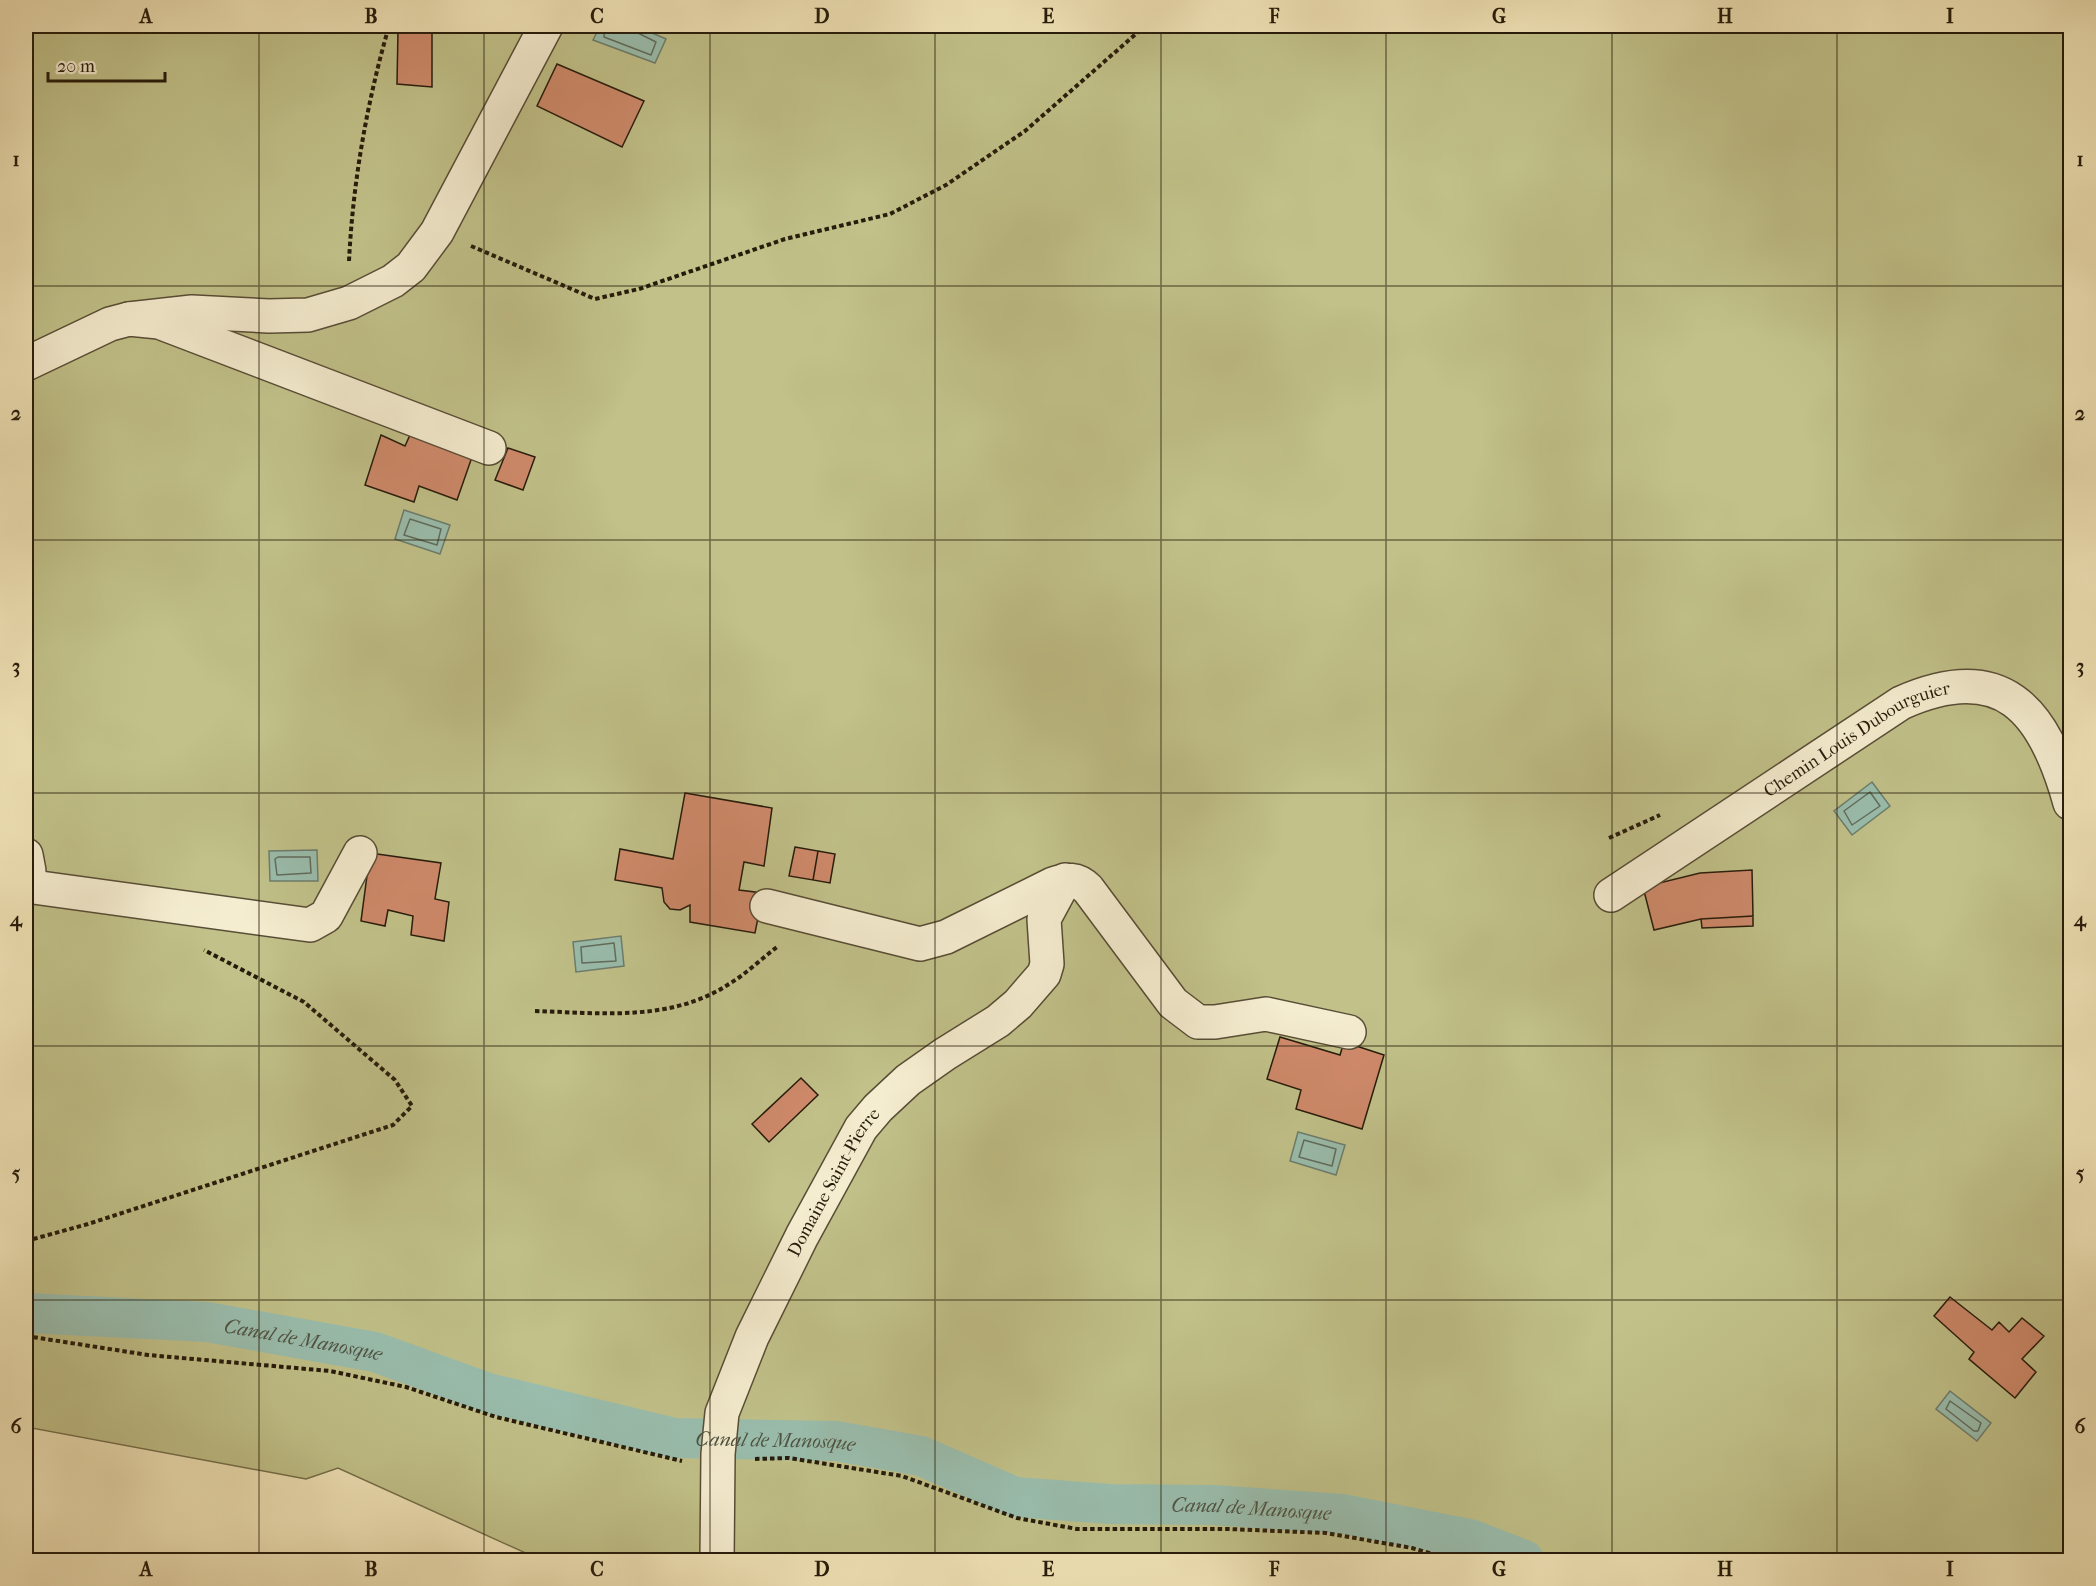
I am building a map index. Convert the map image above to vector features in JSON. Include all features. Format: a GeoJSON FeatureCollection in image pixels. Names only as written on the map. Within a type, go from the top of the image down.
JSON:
{"type":"FeatureCollection","features":[{"type":"Feature","properties":{"kind":"street"},"geometry":{"type":"LineString","coordinates":[[26,364],[90,331],[129,319],[192,312],[297,315],[349,303],[393,281],[411,267],[437,232],[546,26]]}},
{"type":"Feature","properties":{"kind":"street"},"geometry":{"type":"LineString","coordinates":[[129,319],[173,325],[489,448]]}},
{"type":"Feature","properties":{"kind":"street","name":"Chemin Louis Dubourguier"},"geometry":{"type":"LineString","coordinates":[[1611,895],[1901,703],[1926,692],[1947,687],[1968,685],[1994,689],[2028,714],[2052,750],[2070,803]]}},
{"type":"Feature","properties":{"kind":"street"},"geometry":{"type":"LineString","coordinates":[[26,886],[310,925],[326,916],[360,853]]}},
{"type":"Feature","properties":{"kind":"street"},"geometry":{"type":"LineString","coordinates":[[26,855],[29,871],[26,879]]}},
{"type":"Feature","properties":{"kind":"street"},"geometry":{"type":"LineString","coordinates":[[767,906],[920,944],[946,937],[1008,905],[1065,880],[1078,881],[1088,889],[1173,1003],[1198,1022],[1215,1022],[1266,1014],[1349,1032]]}},
{"type":"Feature","properties":{"kind":"street","name":"Domaine Saint-Pierre"},"geometry":{"type":"LineString","coordinates":[[717,1560],[717,1454],[722,1413],[752,1337],[802,1236],[861,1128],[878,1108],[908,1080],[998,1021],[1036,986],[1047,964],[1044,919],[1065,880]]}},
{"type":"Feature","properties":{"kind":"path"},"geometry":{"type":"LineString","coordinates":[[349,303],[351,221],[359,159],[376,71],[389,26]]}},
{"type":"Feature","properties":{"kind":"path"},"geometry":{"type":"LineString","coordinates":[[437,232],[595,299],[639,289],[785,239],[890,214],[946,185],[1025,131],[1145,26]]}},
{"type":"Feature","properties":{"kind":"path"},"geometry":{"type":"LineString","coordinates":[[535,1011],[643,1014],[680,1007],[728,985],[784,941]]}},
{"type":"Feature","properties":{"kind":"path"},"geometry":{"type":"LineString","coordinates":[[26,1241],[88,1224],[393,1125],[412,1106],[395,1080],[304,1002],[200,947]]}},
{"type":"Feature","properties":{"kind":"green space"},"geometry":{"type":"Polygon","coordinates":[[[26,26],[2070,26],[2070,1560],[541,1560],[338,1468],[306,1479],[26,1427],[26,26]]]}},
{"type":"Feature","properties":{"kind":"water"},"geometry":{"type":"Polygon","coordinates":[[[600,26],[636,26],[666,39],[655,63],[593,40],[600,26]]]}},
{"type":"Feature","properties":{"kind":"water"},"geometry":{"type":"Polygon","coordinates":[[[404,510],[450,525],[440,554],[395,539],[404,510]]]}},
{"type":"Feature","properties":{"kind":"water"},"geometry":{"type":"Polygon","coordinates":[[[1872,782],[1890,806],[1852,835],[1834,811],[1872,782]]]}},
{"type":"Feature","properties":{"kind":"water"},"geometry":{"type":"Polygon","coordinates":[[[317,850],[318,881],[270,881],[269,851],[317,850]]]}},
{"type":"Feature","properties":{"kind":"water"},"geometry":{"type":"Polygon","coordinates":[[[621,936],[624,966],[576,972],[573,942],[621,936]]]}},
{"type":"Feature","properties":{"kind":"water"},"geometry":{"type":"Polygon","coordinates":[[[1298,1132],[1345,1145],[1336,1175],[1290,1161],[1298,1132]]]}},
{"type":"Feature","properties":{"kind":"water"},"geometry":{"type":"Polygon","coordinates":[[[1950,1391],[1991,1423],[1977,1441],[1936,1409],[1950,1391]]]}},
{"type":"Feature","properties":{"kind":"building"},"geometry":{"type":"Polygon","coordinates":[[[398,31],[432,33],[432,87],[397,84],[398,31]]]}},
{"type":"Feature","properties":{"kind":"building"},"geometry":{"type":"Polygon","coordinates":[[[557,64],[644,101],[622,147],[537,106],[557,64]]]}},
{"type":"Feature","properties":{"kind":"building"},"geometry":{"type":"Polygon","coordinates":[[[381,435],[405,446],[410,435],[472,457],[457,500],[419,486],[414,502],[365,485],[381,435]]]}},
{"type":"Feature","properties":{"kind":"building"},"geometry":{"type":"Polygon","coordinates":[[[508,448],[535,457],[523,490],[495,480],[508,448]]]}},
{"type":"Feature","properties":{"kind":"building"},"geometry":{"type":"Polygon","coordinates":[[[685,793],[772,808],[764,866],[744,862],[739,890],[763,893],[755,933],[690,922],[690,905],[680,910],[670,909],[664,902],[662,888],[615,880],[620,849],[673,859],[685,793]]]}},
{"type":"Feature","properties":{"kind":"building"},"geometry":{"type":"Polygon","coordinates":[[[795,847],[818,851],[813,880],[789,876],[795,847]]]}},
{"type":"Feature","properties":{"kind":"building"},"geometry":{"type":"Polygon","coordinates":[[[818,851],[835,854],[830,883],[813,880],[818,851]]]}},
{"type":"Feature","properties":{"kind":"building"},"geometry":{"type":"Polygon","coordinates":[[[370,853],[441,863],[435,899],[449,902],[444,941],[411,935],[413,916],[388,910],[385,926],[361,921],[370,853]]]}},
{"type":"Feature","properties":{"kind":"building"},"geometry":{"type":"Polygon","coordinates":[[[1752,870],[1753,916],[1701,919],[1654,930],[1643,887],[1700,873],[1752,870]]]}},
{"type":"Feature","properties":{"kind":"building"},"geometry":{"type":"Polygon","coordinates":[[[1753,916],[1753,926],[1702,928],[1701,919],[1753,916]]]}},
{"type":"Feature","properties":{"kind":"building"},"geometry":{"type":"Polygon","coordinates":[[[1280,1037],[1340,1055],[1344,1042],[1384,1055],[1362,1129],[1296,1109],[1301,1090],[1267,1079],[1280,1037]]]}},
{"type":"Feature","properties":{"kind":"building"},"geometry":{"type":"Polygon","coordinates":[[[801,1078],[818,1095],[769,1142],[752,1124],[801,1078]]]}},
{"type":"Feature","properties":{"kind":"building"},"geometry":{"type":"Polygon","coordinates":[[[1950,1297],[1992,1330],[1999,1322],[2009,1332],[2022,1318],[2044,1336],[2022,1359],[2036,1372],[2015,1398],[1969,1359],[1974,1352],[1934,1316],[1950,1297]]]}},
{"type":"Feature","properties":{"kind":"waterway","name":"Canal de Manosque"},"geometry":{"type":"LineString","coordinates":[[26,1313],[207,1322],[375,1352],[488,1393],[674,1438],[836,1441],[921,1456],[1015,1497],[1110,1504],[1213,1505],[1343,1514],[1470,1539],[1524,1560]]}}]}
